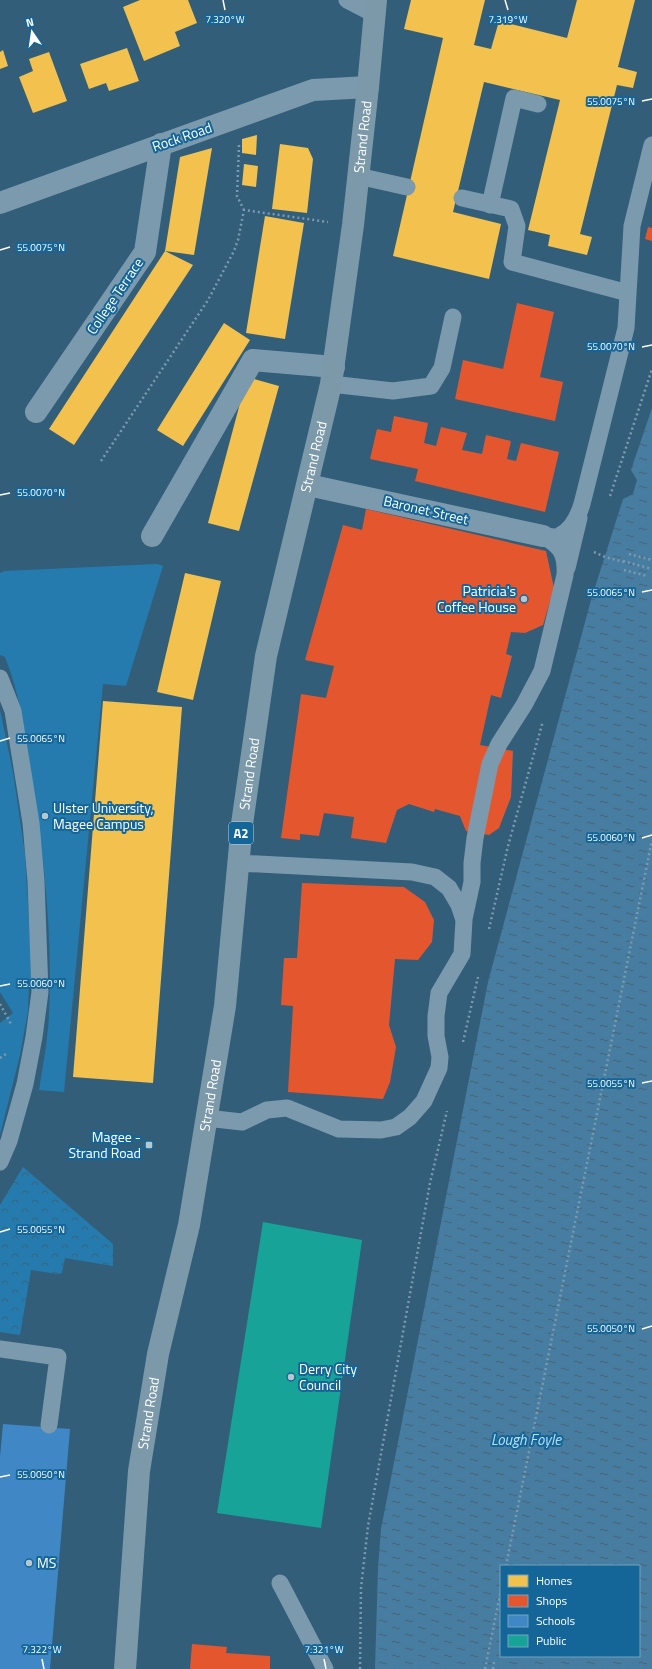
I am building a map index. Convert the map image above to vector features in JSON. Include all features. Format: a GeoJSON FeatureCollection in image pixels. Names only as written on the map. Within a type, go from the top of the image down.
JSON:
{"type":"FeatureCollection","features":[{"type":"Feature","properties":{"kind":"highway","name":"Strand Road"},"geometry":{"type":"LineString","coordinates":[[125,1669],[139,1471],[158,1354],[189,1225],[225,1006],[242,824],[266,656],[308,485],[332,375],[353,225],[375,7]]}},
{"type":"Feature","properties":{"kind":"street","name":"Rock Road"},"geometry":{"type":"LineString","coordinates":[[0,203],[313,90],[368,87]]}},
{"type":"Feature","properties":{"kind":"street","name":"College Terrace"},"geometry":{"type":"LineString","coordinates":[[36,412],[145,252],[161,144]]}},
{"type":"Feature","properties":{"kind":"street"},"geometry":{"type":"LineString","coordinates":[[152,536],[253,360],[332,375]]}},
{"type":"Feature","properties":{"kind":"street","name":"Baronet Street"},"geometry":{"type":"LineString","coordinates":[[308,485],[543,536]]}},
{"type":"Feature","properties":{"kind":"lane"},"geometry":{"type":"LineString","coordinates":[[347,0],[375,7]]}},
{"type":"Feature","properties":{"kind":"lane"},"geometry":{"type":"LineString","coordinates":[[490,205],[514,98],[538,104]]}},
{"type":"Feature","properties":{"kind":"lane"},"geometry":{"type":"LineString","coordinates":[[206,1118],[242,1122],[268,1110],[287,1108],[339,1129],[359,1131],[381,1130],[396,1127],[410,1117],[424,1101],[439,1068],[440,1057],[436,1036],[436,1016],[440,993],[462,954],[464,920],[472,882],[472,863],[475,838],[490,764],[499,744],[524,705],[542,671],[626,328],[632,226],[652,145]]}},
{"type":"Feature","properties":{"kind":"lane"},"geometry":{"type":"LineString","coordinates":[[358,176],[407,187]]}},
{"type":"Feature","properties":{"kind":"lane"},"geometry":{"type":"LineString","coordinates":[[462,198],[510,209],[517,226],[512,262],[628,294]]}},
{"type":"Feature","properties":{"kind":"lane"},"geometry":{"type":"LineString","coordinates":[[332,375],[393,392],[431,386],[442,368],[453,317]]}},
{"type":"Feature","properties":{"kind":"lane"},"geometry":{"type":"LineString","coordinates":[[543,536],[558,537],[568,530],[577,518],[582,504]]}},
{"type":"Feature","properties":{"kind":"lane"},"geometry":{"type":"LineString","coordinates":[[543,536],[555,543],[562,553],[566,563],[565,575]]}},
{"type":"Feature","properties":{"kind":"lane"},"geometry":{"type":"LineString","coordinates":[[0,678],[13,711],[31,823],[36,881],[40,992],[34,1038],[25,1084],[9,1141],[0,1162]]}},
{"type":"Feature","properties":{"kind":"lane"},"geometry":{"type":"LineString","coordinates":[[238,863],[412,872],[435,877],[449,888],[459,905],[464,920]]}},
{"type":"Feature","properties":{"kind":"lane"},"geometry":{"type":"LineString","coordinates":[[0,1348],[58,1356],[49,1425]]}},
{"type":"Feature","properties":{"kind":"lane"},"geometry":{"type":"LineString","coordinates":[[280,1583],[325,1669]]}},
{"type":"Feature","properties":{"kind":"path"},"geometry":{"type":"LineString","coordinates":[[101,461],[208,300],[234,251],[238,240],[244,210],[237,196],[240,117]]}},
{"type":"Feature","properties":{"kind":"path"},"geometry":{"type":"LineString","coordinates":[[244,210],[353,225]]}},
{"type":"Feature","properties":{"kind":"path"},"geometry":{"type":"LineString","coordinates":[[610,498],[652,369]]}},
{"type":"Feature","properties":{"kind":"path"},"geometry":{"type":"LineString","coordinates":[[590,557],[592,551]]}},
{"type":"Feature","properties":{"kind":"path"},"geometry":{"type":"LineString","coordinates":[[629,554],[652,560]]}},
{"type":"Feature","properties":{"kind":"path"},"geometry":{"type":"LineString","coordinates":[[605,557],[624,562]]}},
{"type":"Feature","properties":{"kind":"path"},"geometry":{"type":"LineString","coordinates":[[616,560],[652,569]]}},
{"type":"Feature","properties":{"kind":"path"},"geometry":{"type":"LineString","coordinates":[[624,570],[647,576]]}},
{"type":"Feature","properties":{"kind":"path"},"geometry":{"type":"LineString","coordinates":[[488,931],[508,846],[544,717]]}},
{"type":"Feature","properties":{"kind":"path"},"geometry":{"type":"LineString","coordinates":[[506,1565],[652,840]]}},
{"type":"Feature","properties":{"kind":"path"},"geometry":{"type":"LineString","coordinates":[[461,1048],[479,970]]}},
{"type":"Feature","properties":{"kind":"path"},"geometry":{"type":"LineString","coordinates":[[0,1004],[11,1023],[10,1030]]}},
{"type":"Feature","properties":{"kind":"path"},"geometry":{"type":"LineString","coordinates":[[0,1058],[8,1053]]}},
{"type":"Feature","properties":{"kind":"path"},"geometry":{"type":"LineString","coordinates":[[360,1669],[361,1588],[368,1526],[430,1183],[447,1110]]}},
{"type":"Feature","properties":{"kind":"path"},"geometry":{"type":"LineString","coordinates":[[485,1669],[500,1595]]}},
{"type":"Feature","properties":{"kind":"path"},"geometry":{"type":"LineString","coordinates":[[493,1669],[494,1662]]}},
{"type":"Feature","properties":{"kind":"green space"},"geometry":{"type":"Polygon","coordinates":[[[157,564],[163,566],[126,686],[103,684],[64,1092],[39,1090],[49,1014],[49,927],[44,868],[28,750],[19,703],[11,672],[5,657],[0,655],[0,573],[4,571],[157,564]]]}},
{"type":"Feature","properties":{"kind":"green space"},"geometry":{"type":"Polygon","coordinates":[[[0,710],[13,772],[25,854],[32,974],[29,985],[28,1011],[20,1055],[0,1135],[0,1023],[13,1013],[0,992],[0,710]]]}},
{"type":"Feature","properties":{"kind":"green space"},"geometry":{"type":"Polygon","coordinates":[[[23,1167],[113,1244],[113,1266],[65,1258],[62,1273],[58,1274],[31,1270],[20,1335],[0,1332],[0,1205],[23,1167]]]}},
{"type":"Feature","properties":{"kind":"water","name":"Lough Foyle"},"geometry":{"type":"Polygon","coordinates":[[[652,408],[652,1669],[375,1669],[378,1568],[381,1529],[488,982],[591,600],[623,499],[633,494],[637,480],[631,470],[652,408]]]}},
{"type":"Feature","properties":{"kind":"building: Homes"},"geometry":{"type":"Polygon","coordinates":[[[140,0],[188,0],[197,23],[175,32],[180,46],[144,61],[123,7],[140,0]]]}},
{"type":"Feature","properties":{"kind":"building: Homes"},"geometry":{"type":"Polygon","coordinates":[[[411,0],[485,0],[474,45],[491,49],[499,21],[567,38],[577,0],[635,0],[618,67],[637,72],[633,88],[617,85],[580,234],[592,237],[587,255],[548,246],[550,235],[528,230],[560,100],[484,82],[453,212],[501,224],[489,279],[393,256],[443,38],[404,29],[411,0]]]}},
{"type":"Feature","properties":{"kind":"building: Homes"},"geometry":{"type":"Polygon","coordinates":[[[127,48],[139,81],[109,91],[106,83],[89,89],[80,64],[127,48]]]}},
{"type":"Feature","properties":{"kind":"building: Homes"},"geometry":{"type":"Polygon","coordinates":[[[3,50],[8,66],[0,69],[0,52],[3,50]]]}},
{"type":"Feature","properties":{"kind":"building: Homes"},"geometry":{"type":"Polygon","coordinates":[[[49,52],[67,101],[33,113],[19,77],[33,71],[29,59],[49,52]]]}},
{"type":"Feature","properties":{"kind":"building: Homes"},"geometry":{"type":"Polygon","coordinates":[[[257,135],[256,155],[242,153],[242,139],[257,135]]]}},
{"type":"Feature","properties":{"kind":"building: Homes"},"geometry":{"type":"Polygon","coordinates":[[[280,144],[308,148],[313,159],[307,213],[272,209],[280,144]]]}},
{"type":"Feature","properties":{"kind":"building: Homes"},"geometry":{"type":"Polygon","coordinates":[[[212,148],[194,255],[165,251],[180,157],[212,148]]]}},
{"type":"Feature","properties":{"kind":"building: Homes"},"geometry":{"type":"Polygon","coordinates":[[[244,164],[258,166],[256,187],[242,185],[244,164]]]}},
{"type":"Feature","properties":{"kind":"building: Homes"},"geometry":{"type":"Polygon","coordinates":[[[265,216],[304,223],[285,339],[246,333],[265,216]]]}},
{"type":"Feature","properties":{"kind":"building: Homes"},"geometry":{"type":"Polygon","coordinates":[[[165,251],[193,265],[74,445],[49,429],[165,251]]]}},
{"type":"Feature","properties":{"kind":"building: Homes"},"geometry":{"type":"Polygon","coordinates":[[[224,323],[250,340],[183,446],[157,430],[224,323]]]}},
{"type":"Feature","properties":{"kind":"building: Homes"},"geometry":{"type":"Polygon","coordinates":[[[247,377],[279,386],[239,531],[208,523],[247,377]]]}},
{"type":"Feature","properties":{"kind":"building: Homes"},"geometry":{"type":"Polygon","coordinates":[[[185,573],[221,581],[193,700],[157,692],[185,573]]]}},
{"type":"Feature","properties":{"kind":"building: Homes"},"geometry":{"type":"Polygon","coordinates":[[[103,701],[182,707],[153,1083],[73,1077],[103,701]]]}},
{"type":"Feature","properties":{"kind":"building: Shops"},"geometry":{"type":"Polygon","coordinates":[[[648,227],[652,228],[652,241],[645,239],[648,227]]]}},
{"type":"Feature","properties":{"kind":"building: Shops"},"geometry":{"type":"Polygon","coordinates":[[[517,303],[554,312],[540,377],[563,382],[555,421],[455,399],[463,360],[503,369],[517,303]]]}},
{"type":"Feature","properties":{"kind":"building: Shops"},"geometry":{"type":"Polygon","coordinates":[[[394,416],[428,423],[424,443],[436,446],[441,427],[467,433],[462,450],[482,454],[486,435],[511,441],[507,459],[516,461],[521,443],[559,452],[545,512],[415,481],[418,469],[370,459],[377,429],[391,432],[394,416]]]}},
{"type":"Feature","properties":{"kind":"building: Shops"},"geometry":{"type":"Polygon","coordinates":[[[366,509],[546,551],[554,588],[543,625],[525,633],[511,632],[506,654],[512,656],[501,698],[491,695],[480,745],[513,751],[511,797],[499,828],[489,835],[466,831],[460,816],[435,809],[434,812],[409,804],[397,810],[386,843],[351,838],[354,817],[324,813],[319,836],[300,834],[300,840],[281,838],[301,694],[326,698],[334,666],[305,660],[343,525],[362,530],[366,509]]]}},
{"type":"Feature","properties":{"kind":"building: Shops"},"geometry":{"type":"Polygon","coordinates":[[[302,883],[404,887],[425,902],[434,920],[432,942],[418,960],[395,959],[389,1025],[396,1047],[390,1082],[383,1099],[288,1092],[293,1006],[281,1005],[284,958],[297,958],[302,883]]]}},
{"type":"Feature","properties":{"kind":"building: Shops"},"geometry":{"type":"Polygon","coordinates":[[[192,1644],[227,1647],[226,1653],[270,1656],[270,1669],[190,1669],[192,1644]]]}},
{"type":"Feature","properties":{"kind":"building: Schools","name":"MS"},"geometry":{"type":"Polygon","coordinates":[[[3,1424],[70,1429],[50,1669],[0,1669],[0,1457],[3,1424]]]}},
{"type":"Feature","properties":{"kind":"building: Public","name":"Derry City Council"},"geometry":{"type":"Polygon","coordinates":[[[263,1222],[362,1240],[321,1528],[217,1513],[263,1222]]]}},
{"type":"Feature","properties":{"kind":"place","name":"Patricia's Coffee House"},"geometry":{"type":"Point","coordinates":[524,599]}},
{"type":"Feature","properties":{"kind":"place","name":"Ulster University, Magee Campus"},"geometry":{"type":"Point","coordinates":[45,816]}},
{"type":"Feature","properties":{"kind":"place","name":"Magee - Strand Road"},"geometry":{"type":"Point","coordinates":[149,1145]}},
{"type":"Feature","properties":{"kind":"place","name":"Derry City Council"},"geometry":{"type":"Point","coordinates":[291,1377]}},
{"type":"Feature","properties":{"kind":"place","name":"MS"},"geometry":{"type":"Point","coordinates":[29,1563]}}]}
